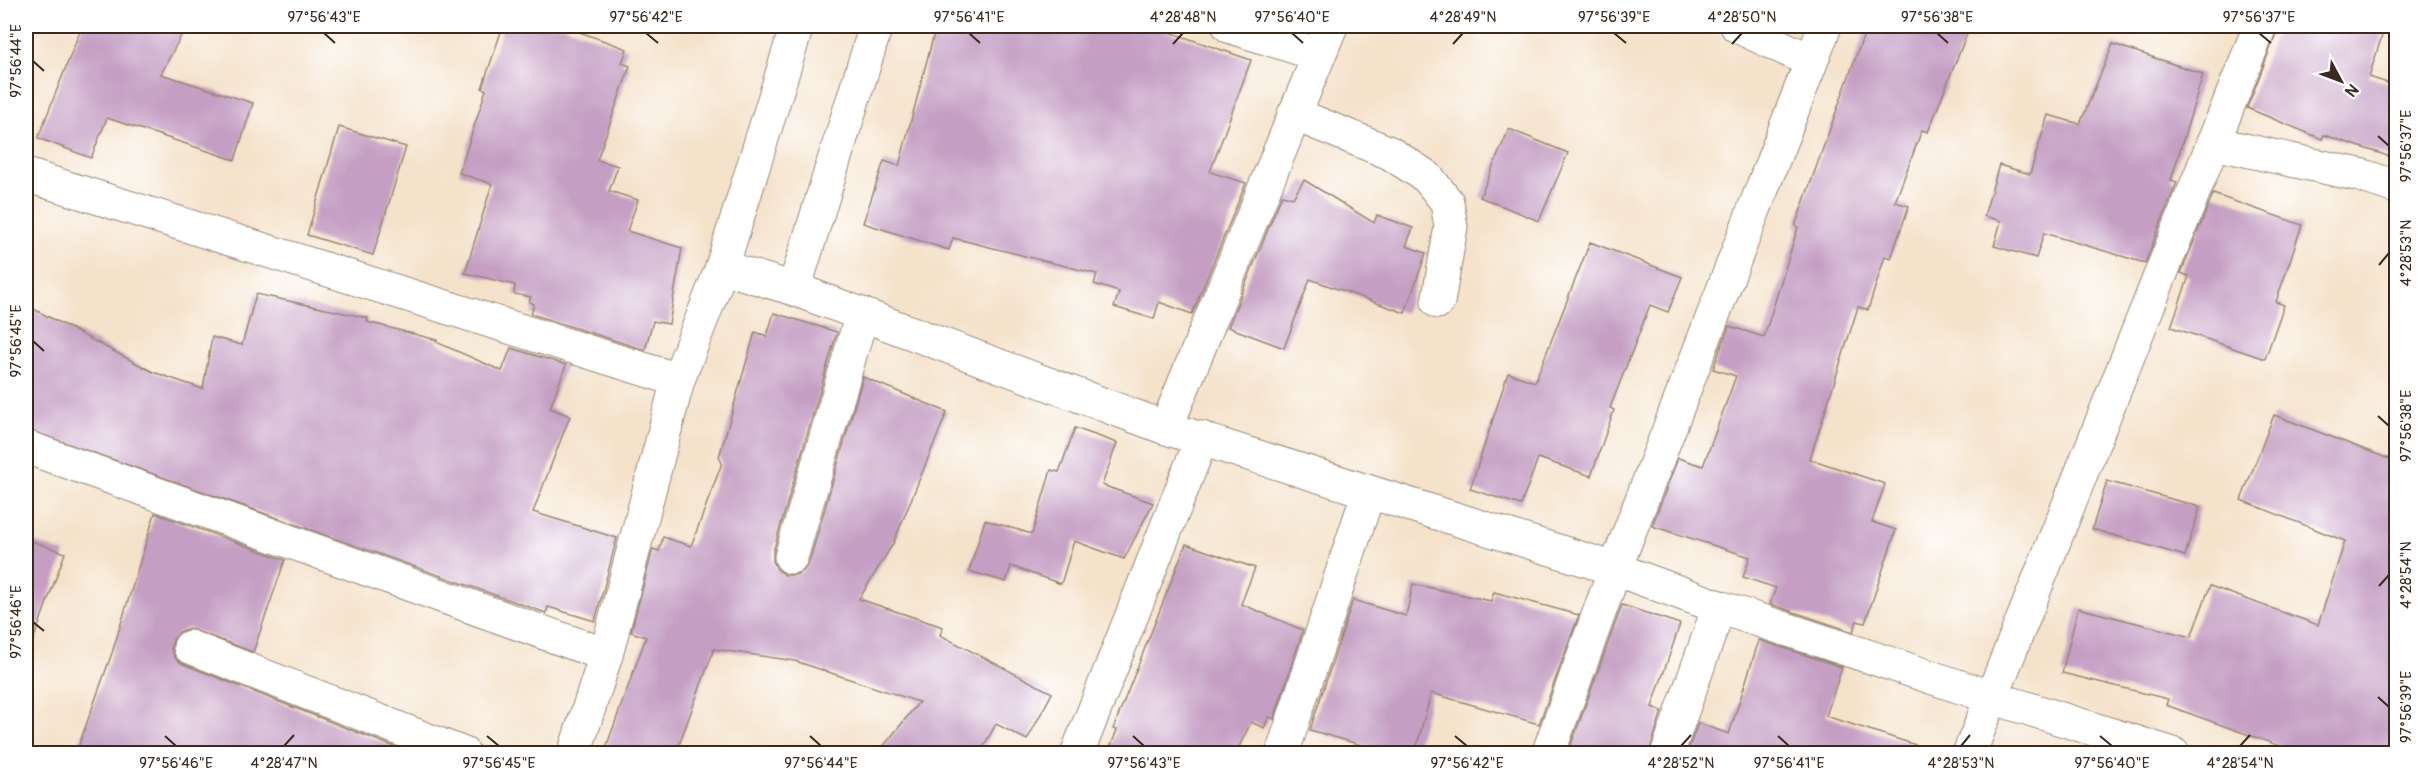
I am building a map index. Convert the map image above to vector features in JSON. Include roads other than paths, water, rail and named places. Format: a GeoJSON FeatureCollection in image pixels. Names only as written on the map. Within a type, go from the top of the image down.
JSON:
{"type":"FeatureCollection","features":[{"type":"Feature","properties":{"kind":"street"},"geometry":{"type":"LineString","coordinates":[[574,753],[606,655],[678,380],[722,267],[797,26]]}},
{"type":"Feature","properties":{"kind":"street"},"geometry":{"type":"LineString","coordinates":[[794,289],[876,26]]}},
{"type":"Feature","properties":{"kind":"street"},"geometry":{"type":"LineString","coordinates":[[1228,26],[1319,55]]}},
{"type":"Feature","properties":{"kind":"street"},"geometry":{"type":"LineString","coordinates":[[1166,428],[1331,26]]}},
{"type":"Feature","properties":{"kind":"street"},"geometry":{"type":"LineString","coordinates":[[1737,26],[1811,61]]}},
{"type":"Feature","properties":{"kind":"street"},"geometry":{"type":"LineString","coordinates":[[1548,753],[1615,569],[1825,26]]}},
{"type":"Feature","properties":{"kind":"street"},"geometry":{"type":"LineString","coordinates":[[1969,753],[2260,26]]}},
{"type":"Feature","properties":{"kind":"street"},"geometry":{"type":"LineString","coordinates":[[1294,114],[1390,153],[1427,177],[1447,202],[1451,227],[1437,302]]}},
{"type":"Feature","properties":{"kind":"street"},"geometry":{"type":"LineString","coordinates":[[2213,143],[2360,175],[2397,187]]}},
{"type":"Feature","properties":{"kind":"street"},"geometry":{"type":"LineString","coordinates":[[26,175],[678,380]]}},
{"type":"Feature","properties":{"kind":"street"},"geometry":{"type":"LineString","coordinates":[[722,267],[794,289],[1166,428],[1368,494],[1615,569],[1719,607],[1990,697],[2130,747],[2173,753]]}},
{"type":"Feature","properties":{"kind":"street"},"geometry":{"type":"LineString","coordinates":[[791,557],[862,314]]}},
{"type":"Feature","properties":{"kind":"street"},"geometry":{"type":"LineString","coordinates":[[1077,753],[1202,438]]}},
{"type":"Feature","properties":{"kind":"street"},"geometry":{"type":"LineString","coordinates":[[26,447],[606,655]]}},
{"type":"Feature","properties":{"kind":"street"},"geometry":{"type":"LineString","coordinates":[[1282,753],[1368,494]]}},
{"type":"Feature","properties":{"kind":"street"},"geometry":{"type":"LineString","coordinates":[[1667,753],[1719,607]]}},
{"type":"Feature","properties":{"kind":"street"},"geometry":{"type":"LineString","coordinates":[[190,647],[464,753]]}}]}
